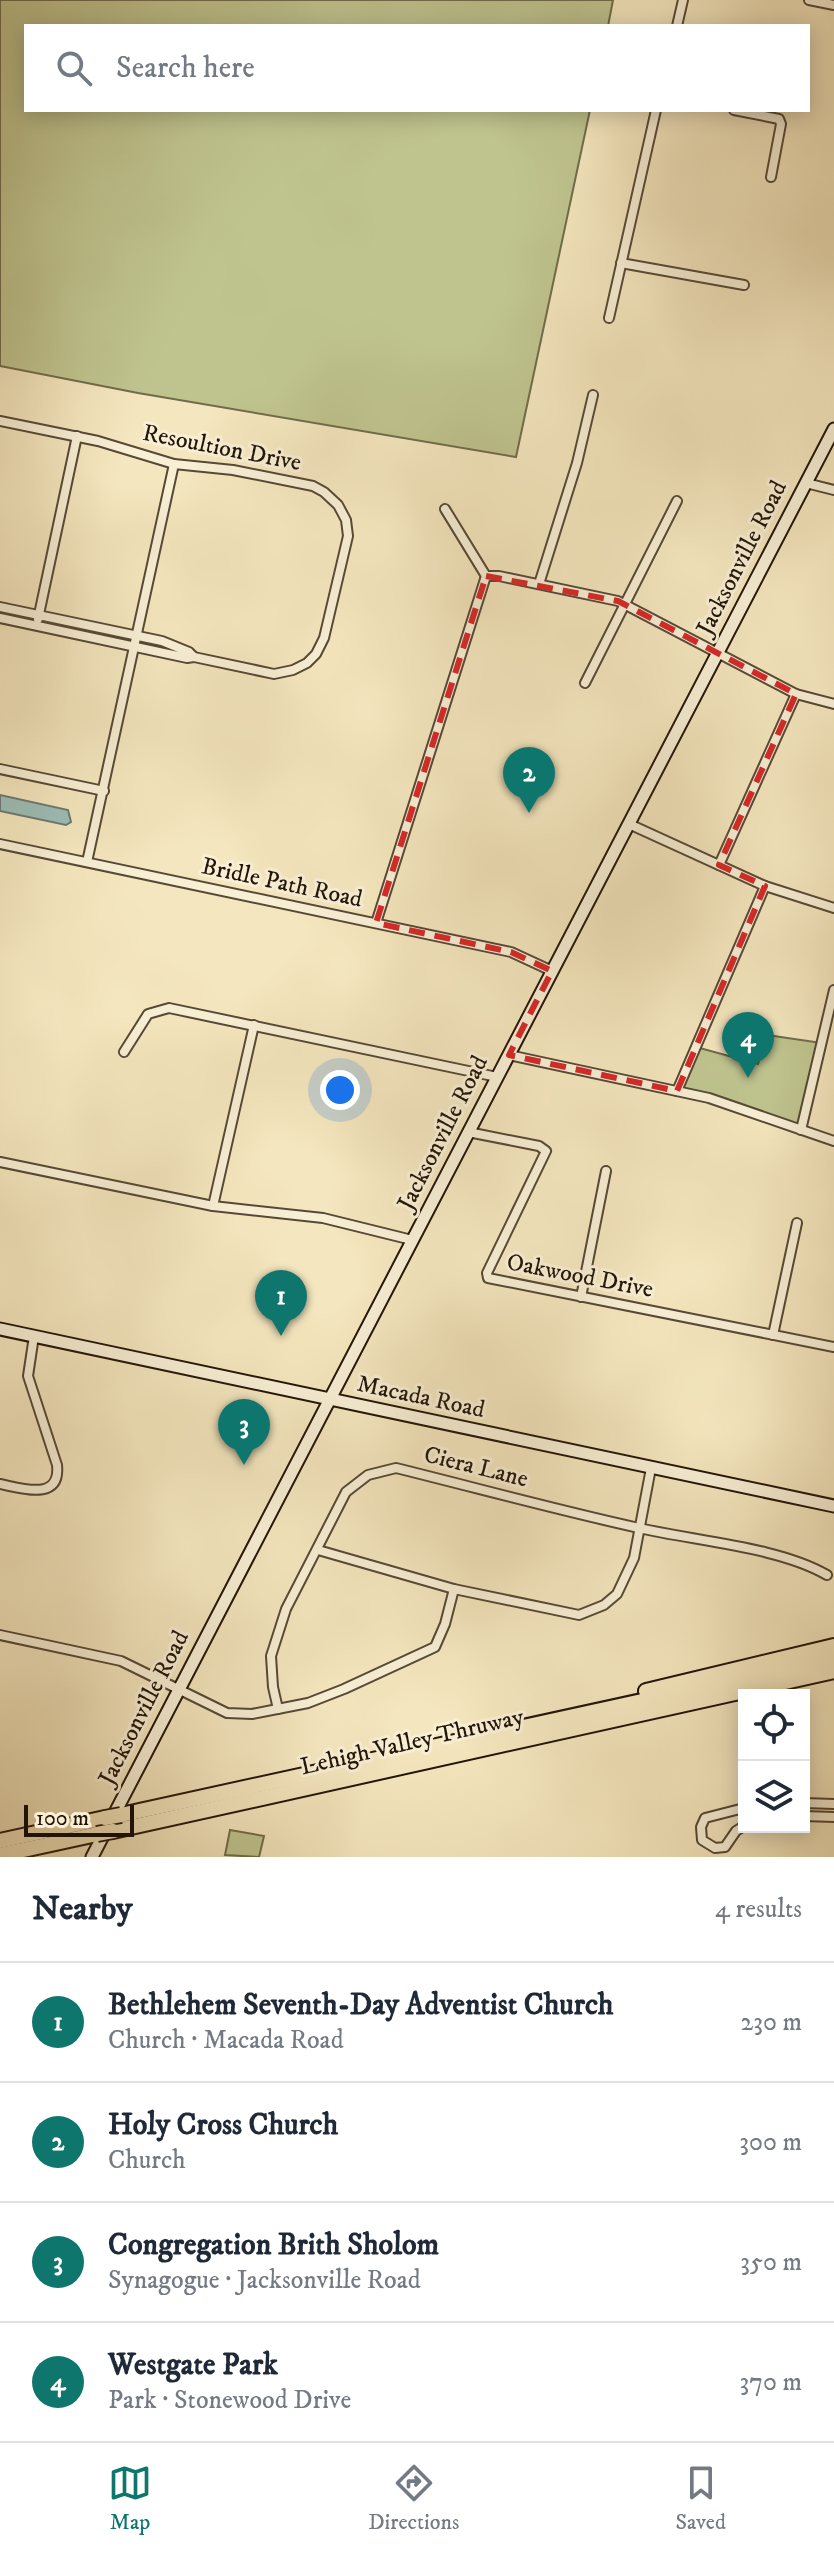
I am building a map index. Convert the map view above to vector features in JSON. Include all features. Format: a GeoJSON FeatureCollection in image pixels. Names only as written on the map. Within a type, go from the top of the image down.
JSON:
{"type":"FeatureCollection","features":[{"type":"Feature","properties":{"kind":"highway"},"geometry":{"type":"LineString","coordinates":[[449,1744],[611,1699],[834,1646]]}},
{"type":"Feature","properties":{"kind":"highway","name":"Lehigh Valley Thruway"},"geometry":{"type":"LineString","coordinates":[[0,1855],[97,1834],[121,1815],[834,1659]]}},
{"type":"Feature","properties":{"kind":"highway","name":"Lehigh Valley Thruway"},"geometry":{"type":"LineString","coordinates":[[0,1841],[109,1824],[834,1671]]}},
{"type":"Feature","properties":{"kind":"street"},"geometry":{"type":"LineString","coordinates":[[677,24],[683,0]]}},
{"type":"Feature","properties":{"kind":"street"},"geometry":{"type":"LineString","coordinates":[[809,0],[834,5]]}},
{"type":"Feature","properties":{"kind":"street"},"geometry":{"type":"LineString","coordinates":[[609,318],[656,112]]}},
{"type":"Feature","properties":{"kind":"street"},"geometry":{"type":"LineString","coordinates":[[744,112],[779,119],[781,124],[771,177]]}},
{"type":"Feature","properties":{"kind":"street"},"geometry":{"type":"LineString","coordinates":[[621,263],[744,285]]}},
{"type":"Feature","properties":{"kind":"street"},"geometry":{"type":"LineString","coordinates":[[539,584],[577,463],[593,395]]}},
{"type":"Feature","properties":{"kind":"street","name":"Resoultion Drive"},"geometry":{"type":"LineString","coordinates":[[0,421],[77,436],[174,464],[233,470],[313,486],[338,505],[348,532],[324,638],[307,663],[293,670],[274,674],[0,618]]}},
{"type":"Feature","properties":{"kind":"street","name":"Jacksonville Road"},"geometry":{"type":"LineString","coordinates":[[92,1857],[834,429]]}},
{"type":"Feature","properties":{"kind":"street"},"geometry":{"type":"LineString","coordinates":[[36,626],[77,436]]}},
{"type":"Feature","properties":{"kind":"street"},"geometry":{"type":"LineString","coordinates":[[87,862],[174,464]]}},
{"type":"Feature","properties":{"kind":"street"},"geometry":{"type":"LineString","coordinates":[[806,483],[834,490]]}},
{"type":"Feature","properties":{"kind":"street"},"geometry":{"type":"LineString","coordinates":[[585,683],[677,501]]}},
{"type":"Feature","properties":{"kind":"street"},"geometry":{"type":"LineString","coordinates":[[376,923],[486,576],[445,509]]}},
{"type":"Feature","properties":{"kind":"street"},"geometry":{"type":"LineString","coordinates":[[486,576],[602,596],[624,603],[796,694],[834,704]]}},
{"type":"Feature","properties":{"kind":"street","name":"Resoultion Drive"},"geometry":{"type":"LineString","coordinates":[[0,607],[168,643],[194,657]]}},
{"type":"Feature","properties":{"kind":"street"},"geometry":{"type":"LineString","coordinates":[[719,865],[796,694]]}},
{"type":"Feature","properties":{"kind":"street"},"geometry":{"type":"LineString","coordinates":[[0,769],[104,791]]}},
{"type":"Feature","properties":{"kind":"street"},"geometry":{"type":"LineString","coordinates":[[629,824],[765,886],[834,908]]}},
{"type":"Feature","properties":{"kind":"street","name":"Bridle Path Road"},"geometry":{"type":"LineString","coordinates":[[0,844],[511,952],[552,971]]}},
{"type":"Feature","properties":{"kind":"street"},"geometry":{"type":"LineString","coordinates":[[677,1091],[765,886]]}},
{"type":"Feature","properties":{"kind":"street"},"geometry":{"type":"LineString","coordinates":[[801,1130],[830,1031],[834,990]]}},
{"type":"Feature","properties":{"kind":"street"},"geometry":{"type":"LineString","coordinates":[[124,1052],[148,1014],[169,1008],[497,1077]]}},
{"type":"Feature","properties":{"kind":"street"},"geometry":{"type":"LineString","coordinates":[[213,1206],[254,1025]]}},
{"type":"Feature","properties":{"kind":"street"},"geometry":{"type":"LineString","coordinates":[[509,1055],[709,1098],[834,1141]]}},
{"type":"Feature","properties":{"kind":"street","name":"Oakwood Drive"},"geometry":{"type":"LineString","coordinates":[[468,1132],[539,1146],[546,1151],[487,1273],[488,1278],[834,1347]]}},
{"type":"Feature","properties":{"kind":"street"},"geometry":{"type":"LineString","coordinates":[[0,1162],[213,1206],[323,1218],[412,1240]]}},
{"type":"Feature","properties":{"kind":"street"},"geometry":{"type":"LineString","coordinates":[[581,1297],[606,1171]]}},
{"type":"Feature","properties":{"kind":"street"},"geometry":{"type":"LineString","coordinates":[[773,1335],[797,1223]]}},
{"type":"Feature","properties":{"kind":"street","name":"Macada Road"},"geometry":{"type":"LineString","coordinates":[[0,1329],[834,1506]]}},
{"type":"Feature","properties":{"kind":"street"},"geometry":{"type":"LineString","coordinates":[[0,1484],[41,1490],[50,1486],[57,1475],[57,1465],[28,1376],[34,1336]]}},
{"type":"Feature","properties":{"kind":"street","name":"Ciera Lane"},"geometry":{"type":"LineString","coordinates":[[278,1709],[271,1656],[286,1609],[346,1492],[368,1475],[396,1468],[639,1528],[795,1561],[827,1575]]}},
{"type":"Feature","properties":{"kind":"street"},"geometry":{"type":"LineString","coordinates":[[318,1550],[454,1589],[579,1615],[604,1605],[617,1594],[634,1558],[651,1468]]}},
{"type":"Feature","properties":{"kind":"street"},"geometry":{"type":"LineString","coordinates":[[0,1635],[121,1661],[227,1713],[252,1714],[308,1703],[435,1647],[454,1589]]}},
{"type":"Feature","properties":{"kind":"street"},"geometry":{"type":"LineString","coordinates":[[810,1803],[834,1804]]}},
{"type":"Feature","properties":{"kind":"street"},"geometry":{"type":"LineString","coordinates":[[738,1810],[705,1818],[701,1827],[702,1840],[715,1848],[725,1847],[738,1830]]}},
{"type":"Feature","properties":{"kind":"street"},"geometry":{"type":"LineString","coordinates":[[810,1816],[834,1817]]}},
{"type":"Feature","properties":{"kind":"highlighted area"},"geometry":{"type":"Polygon","coordinates":[[[486,576],[618,601],[796,694],[719,865],[765,886],[677,1091],[509,1055],[552,971],[511,952],[376,923],[486,576]]]}},
{"type":"Feature","properties":{"kind":"green space"},"geometry":{"type":"Polygon","coordinates":[[[0,0],[613,0],[608,24],[24,24],[24,112],[590,112],[516,457],[138,393],[0,366],[0,0]]]}},
{"type":"Feature","properties":{"kind":"green space"},"geometry":{"type":"Polygon","coordinates":[[[767,1035],[822,1043],[801,1130],[677,1091],[696,1047],[758,1064],[767,1035]]]}},
{"type":"Feature","properties":{"kind":"green space"},"geometry":{"type":"Polygon","coordinates":[[[230,1830],[264,1836],[259,1857],[225,1855],[230,1830]]]}},
{"type":"Feature","properties":{"kind":"water"},"geometry":{"type":"Polygon","coordinates":[[[0,795],[68,810],[71,822],[66,825],[0,811],[0,795]]]}},
{"type":"Feature","properties":{"kind":"place","name":"Holy Cross Church"},"geometry":{"type":"Point","coordinates":[529,813]}},
{"type":"Feature","properties":{"kind":"place","name":"Westgate Park"},"geometry":{"type":"Point","coordinates":[748,1078]}},
{"type":"Feature","properties":{"kind":"place","name":"Bethlehem Seventh-Day Adventist Church"},"geometry":{"type":"Point","coordinates":[281,1336]}},
{"type":"Feature","properties":{"kind":"place","name":"Congregation Brith Sholom"},"geometry":{"type":"Point","coordinates":[244,1465]}}]}
